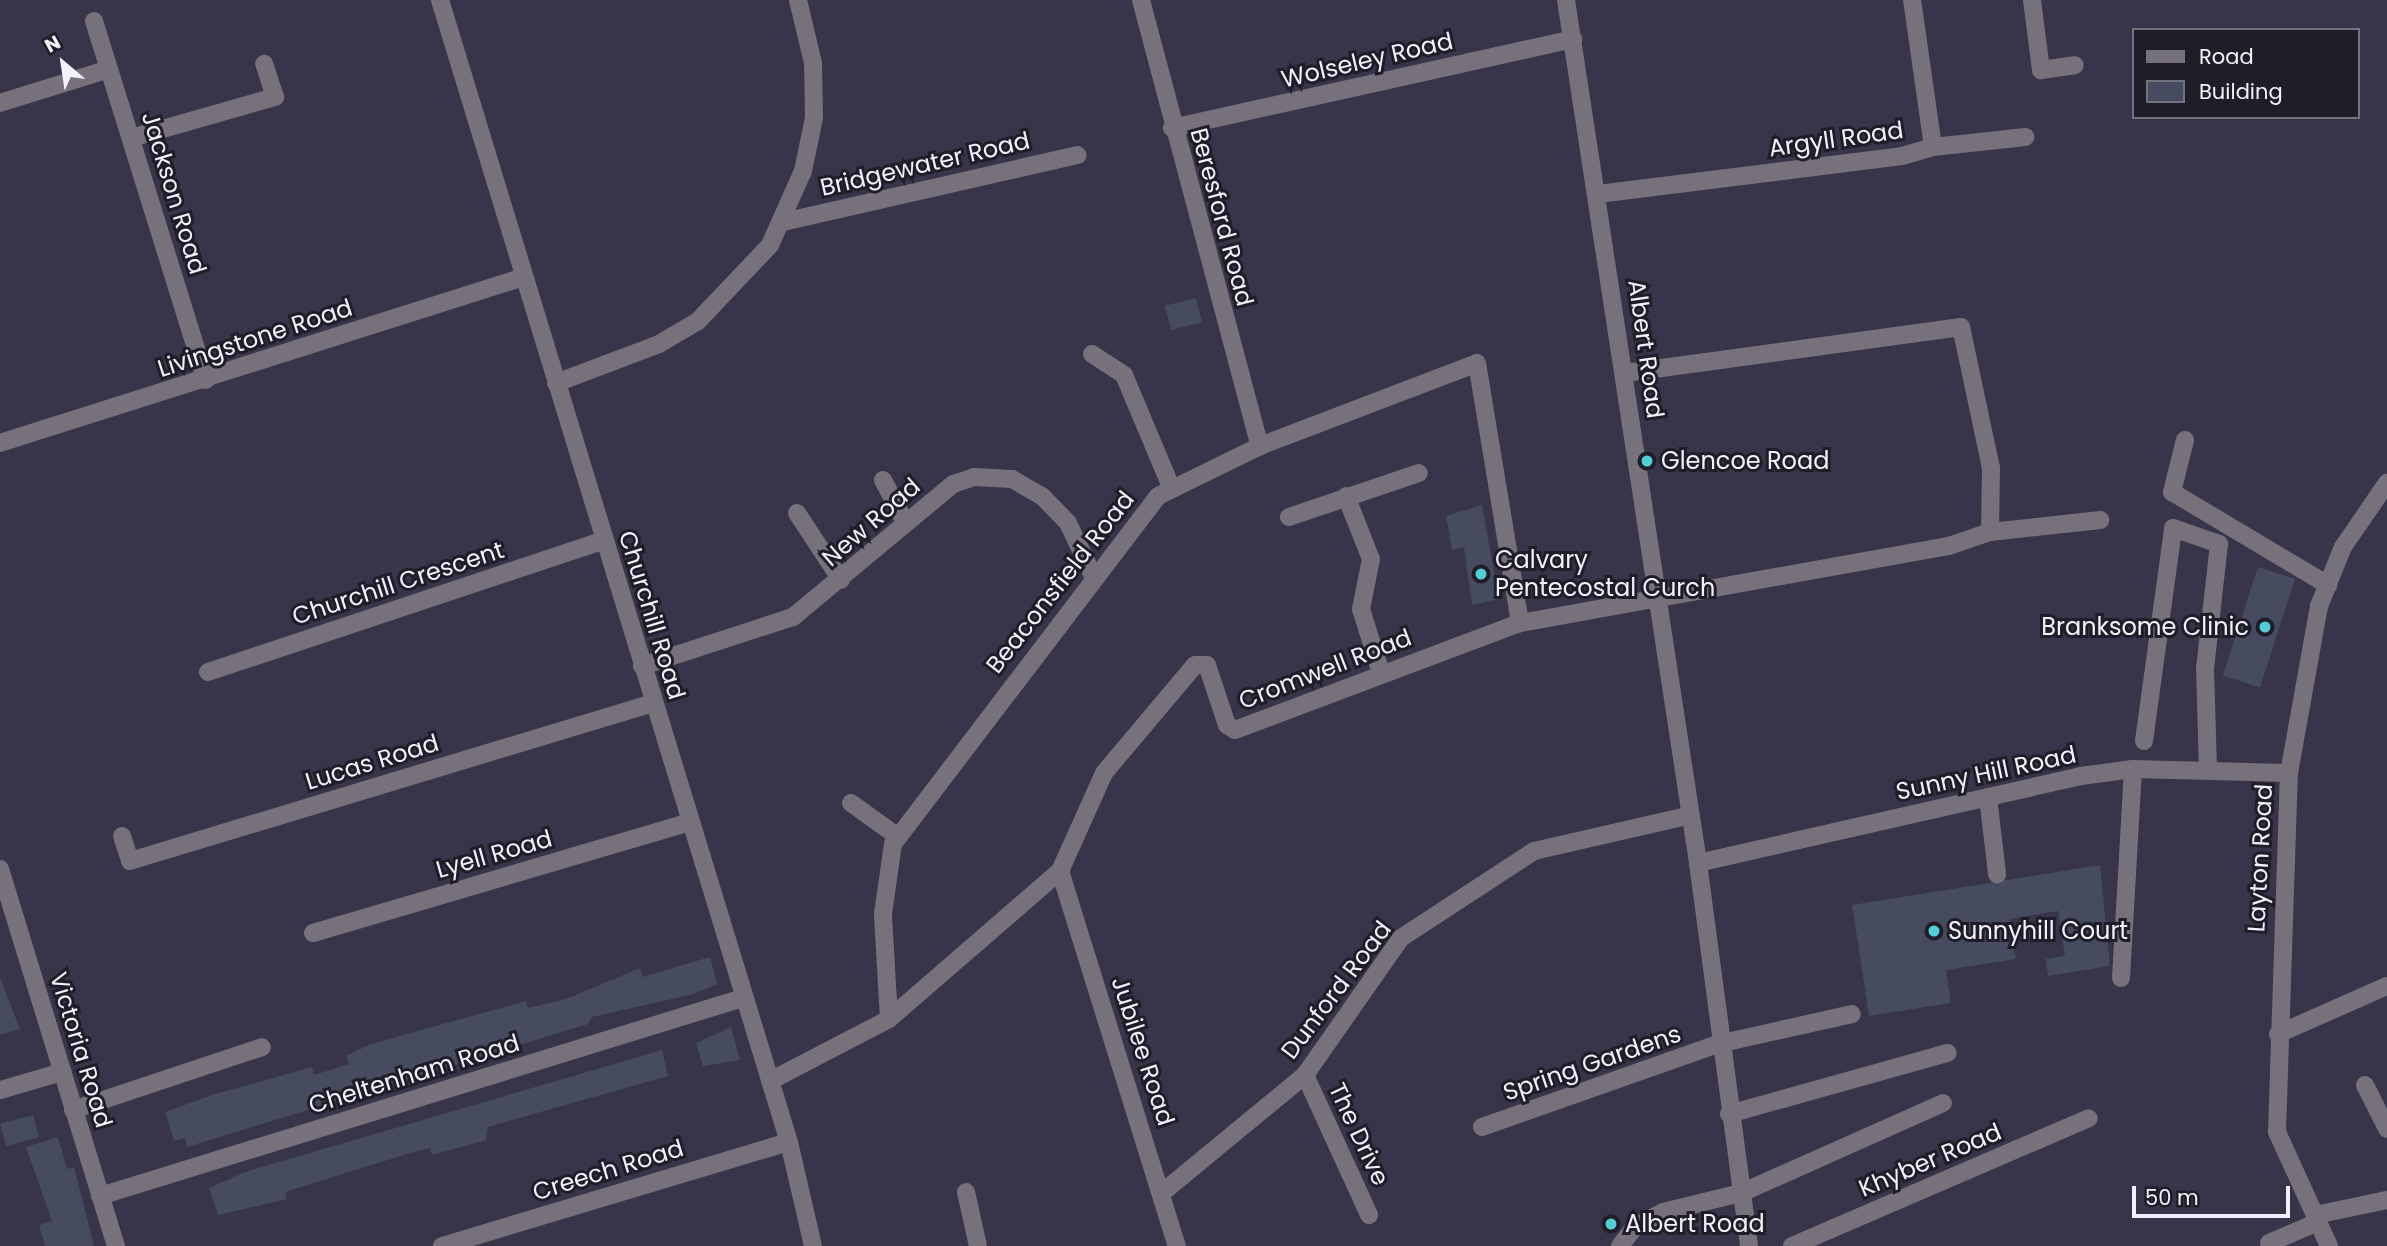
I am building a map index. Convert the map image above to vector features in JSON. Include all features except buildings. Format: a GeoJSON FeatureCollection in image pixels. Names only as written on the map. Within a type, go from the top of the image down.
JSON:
{"type":"FeatureCollection","features":[{"type":"Feature","properties":{"kind":"street","name":"Churchill Road"},"geometry":{"type":"LineString","coordinates":[[440,0],[789,1142],[813,1246]]}},
{"type":"Feature","properties":{"kind":"street"},"geometry":{"type":"LineString","coordinates":[[556,383],[698,321],[738,286],[783,222],[803,172],[814,118],[813,64],[798,0]]}},
{"type":"Feature","properties":{"kind":"street","name":"Beresford Road"},"geometry":{"type":"LineString","coordinates":[[1141,0],[1172,128],[1260,446]]}},
{"type":"Feature","properties":{"kind":"street","name":"Albert Road"},"geometry":{"type":"LineString","coordinates":[[1566,0],[1625,373],[1687,816],[1698,863],[1718,1044],[1749,1246]]}},
{"type":"Feature","properties":{"kind":"street","name":"Argyll Road"},"geometry":{"type":"LineString","coordinates":[[1598,194],[1902,156],[1933,147],[1912,0]]}},
{"type":"Feature","properties":{"kind":"street"},"geometry":{"type":"LineString","coordinates":[[2032,0],[2040,70],[2076,65]]}},
{"type":"Feature","properties":{"kind":"street","name":"Jackson Road"},"geometry":{"type":"LineString","coordinates":[[94,21],[206,380]]}},
{"type":"Feature","properties":{"kind":"street","name":"Wolseley Road"},"geometry":{"type":"LineString","coordinates":[[1172,128],[1573,39]]}},
{"type":"Feature","properties":{"kind":"street"},"geometry":{"type":"LineString","coordinates":[[131,138],[275,97],[264,64]]}},
{"type":"Feature","properties":{"kind":"street"},"geometry":{"type":"LineString","coordinates":[[0,103],[109,69]]}},
{"type":"Feature","properties":{"kind":"street"},"geometry":{"type":"LineString","coordinates":[[1933,147],[2025,137]]}},
{"type":"Feature","properties":{"kind":"street","name":"Bridgewater Road"},"geometry":{"type":"LineString","coordinates":[[783,222],[1077,155]]}},
{"type":"Feature","properties":{"kind":"street","name":"Livingstone Road"},"geometry":{"type":"LineString","coordinates":[[0,443],[206,380],[524,276]]}},
{"type":"Feature","properties":{"kind":"street"},"geometry":{"type":"LineString","coordinates":[[1625,373],[1961,327],[1991,468],[1990,532]]}},
{"type":"Feature","properties":{"kind":"street"},"geometry":{"type":"LineString","coordinates":[[1092,354],[1124,375],[1172,489]]}},
{"type":"Feature","properties":{"kind":"street","name":"Beaconsfield Road"},"geometry":{"type":"LineString","coordinates":[[889,1019],[884,914],[897,836],[1158,496],[1260,446],[1477,363],[1520,623]]}},
{"type":"Feature","properties":{"kind":"street"},"geometry":{"type":"LineString","coordinates":[[2185,440],[2172,492],[2328,585]]}},
{"type":"Feature","properties":{"kind":"street"},"geometry":{"type":"LineString","coordinates":[[1289,517],[1419,473]]}},
{"type":"Feature","properties":{"kind":"street","name":"New Road"},"geometry":{"type":"LineString","coordinates":[[642,666],[793,617],[954,484],[987,476],[1012,479],[1063,516],[1094,578]]}},
{"type":"Feature","properties":{"kind":"street"},"geometry":{"type":"LineString","coordinates":[[883,480],[905,522]]}},
{"type":"Feature","properties":{"kind":"street","name":"Layton Road"},"geometry":{"type":"LineString","coordinates":[[2329,1246],[2277,1132],[2278,1034],[2289,773],[2306,653],[2328,585],[2343,547],[2387,483]]}},
{"type":"Feature","properties":{"kind":"street"},"geometry":{"type":"LineString","coordinates":[[1346,496],[1371,559],[1361,609],[1381,673]]}},
{"type":"Feature","properties":{"kind":"street"},"geometry":{"type":"LineString","coordinates":[[797,513],[841,580]]}},
{"type":"Feature","properties":{"kind":"street"},"geometry":{"type":"LineString","coordinates":[[1658,598],[1950,546],[1990,532],[2100,520]]}},
{"type":"Feature","properties":{"kind":"street"},"geometry":{"type":"LineString","coordinates":[[2144,741],[2173,528],[2219,544],[2205,668],[2208,771]]}},
{"type":"Feature","properties":{"kind":"street","name":"Churchill Crescent"},"geometry":{"type":"LineString","coordinates":[[208,672],[604,540]]}},
{"type":"Feature","properties":{"kind":"street","name":"Cromwell Road"},"geometry":{"type":"LineString","coordinates":[[770,1081],[889,1019],[1060,872],[1104,773],[1195,665],[1207,665],[1227,725],[1235,730],[1520,623],[1658,598]]}},
{"type":"Feature","properties":{"kind":"street","name":"Lucas Road"},"geometry":{"type":"LineString","coordinates":[[122,836],[130,860],[653,704]]}},
{"type":"Feature","properties":{"kind":"street"},"geometry":{"type":"LineString","coordinates":[[2121,978],[2133,769]]}},
{"type":"Feature","properties":{"kind":"street","name":"Sunny Hill Road"},"geometry":{"type":"LineString","coordinates":[[1698,863],[1988,797],[2133,769],[2289,773]]}},
{"type":"Feature","properties":{"kind":"street"},"geometry":{"type":"LineString","coordinates":[[1988,797],[1997,874]]}},
{"type":"Feature","properties":{"kind":"street"},"geometry":{"type":"LineString","coordinates":[[851,803],[897,836]]}},
{"type":"Feature","properties":{"kind":"street","name":"Dunford Road"},"geometry":{"type":"LineString","coordinates":[[1163,1192],[1305,1074],[1401,938],[1534,851],[1687,816]]}},
{"type":"Feature","properties":{"kind":"street","name":"Lyell Road"},"geometry":{"type":"LineString","coordinates":[[313,933],[690,822]]}},
{"type":"Feature","properties":{"kind":"street","name":"Victoria Road"},"geometry":{"type":"LineString","coordinates":[[0,869],[116,1246]]}},
{"type":"Feature","properties":{"kind":"street","name":"Jubilee Road"},"geometry":{"type":"LineString","coordinates":[[1060,872],[1163,1192],[1177,1246]]}},
{"type":"Feature","properties":{"kind":"street"},"geometry":{"type":"LineString","coordinates":[[2278,1034],[2387,986]]}},
{"type":"Feature","properties":{"kind":"street","name":"Cheltenham Road"},"geometry":{"type":"LineString","coordinates":[[100,1196],[743,998]]}},
{"type":"Feature","properties":{"kind":"street","name":"Spring Gardens"},"geometry":{"type":"LineString","coordinates":[[1482,1127],[1718,1044],[1852,1014]]}},
{"type":"Feature","properties":{"kind":"street"},"geometry":{"type":"LineString","coordinates":[[73,1110],[262,1047]]}},
{"type":"Feature","properties":{"kind":"street"},"geometry":{"type":"LineString","coordinates":[[1729,1114],[1948,1053]]}},
{"type":"Feature","properties":{"kind":"street"},"geometry":{"type":"LineString","coordinates":[[0,1090],[62,1072]]}},
{"type":"Feature","properties":{"kind":"street","name":"The Drive"},"geometry":{"type":"LineString","coordinates":[[1305,1074],[1369,1215]]}},
{"type":"Feature","properties":{"kind":"street"},"geometry":{"type":"LineString","coordinates":[[2365,1084],[2387,1129]]}},
{"type":"Feature","properties":{"kind":"street"},"geometry":{"type":"LineString","coordinates":[[1620,1246],[1635,1227],[1663,1212],[1741,1192],[1943,1103]]}},
{"type":"Feature","properties":{"kind":"street","name":"Khyber Road"},"geometry":{"type":"LineString","coordinates":[[1792,1246],[2089,1118]]}},
{"type":"Feature","properties":{"kind":"street","name":"Creech Road"},"geometry":{"type":"LineString","coordinates":[[442,1246],[789,1142]]}},
{"type":"Feature","properties":{"kind":"street"},"geometry":{"type":"LineString","coordinates":[[966,1192],[978,1246]]}},
{"type":"Feature","properties":{"kind":"street"},"geometry":{"type":"LineString","coordinates":[[2269,1243],[2316,1218],[2387,1200]]}},
{"type":"Feature","properties":{"kind":"place","name":"Glencoe Road"},"geometry":{"type":"Point","coordinates":[1647,461]}},
{"type":"Feature","properties":{"kind":"place","name":"Calvary Pentecostal Curch"},"geometry":{"type":"Point","coordinates":[1481,574]}},
{"type":"Feature","properties":{"kind":"place","name":"Branksome Clinic"},"geometry":{"type":"Point","coordinates":[2265,627]}},
{"type":"Feature","properties":{"kind":"place","name":"Sunnyhill Court"},"geometry":{"type":"Point","coordinates":[1934,931]}},
{"type":"Feature","properties":{"kind":"place","name":"Albert Road"},"geometry":{"type":"Point","coordinates":[1611,1224]}}]}
